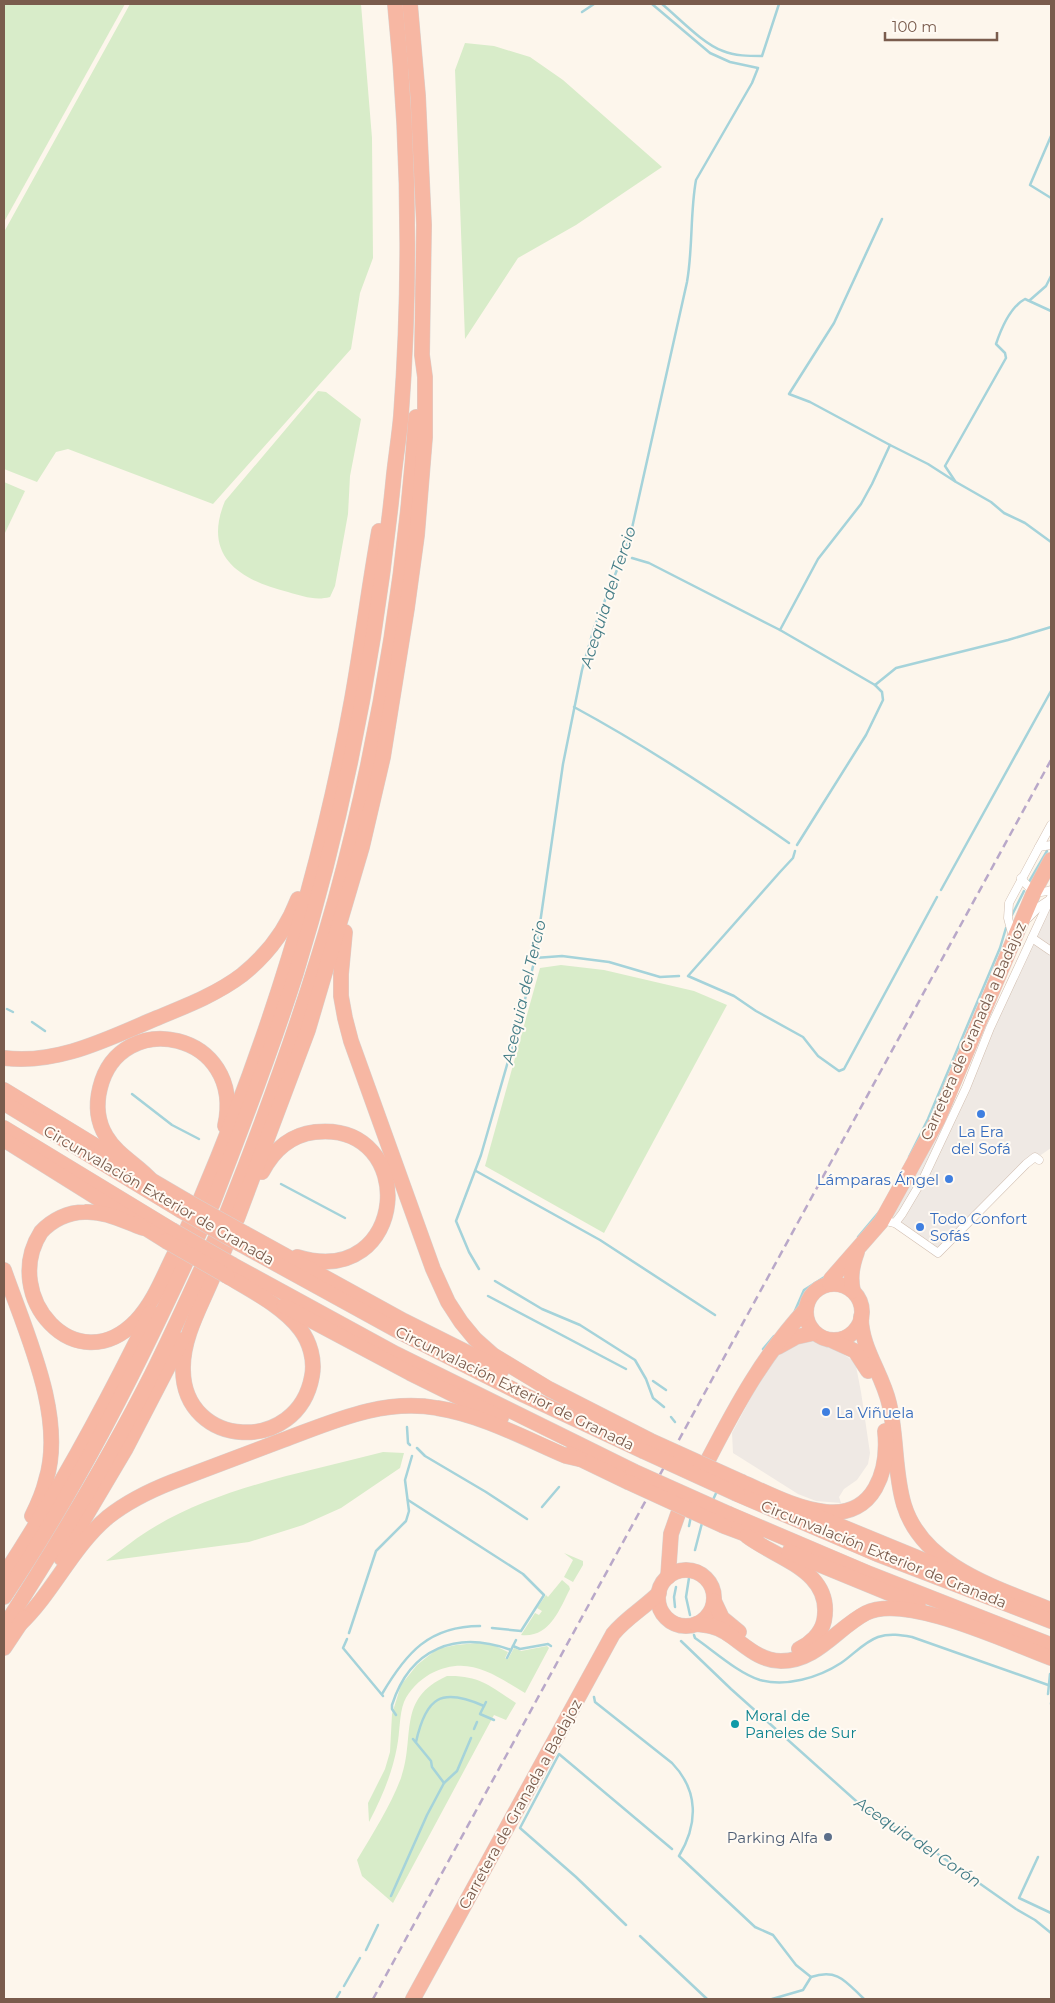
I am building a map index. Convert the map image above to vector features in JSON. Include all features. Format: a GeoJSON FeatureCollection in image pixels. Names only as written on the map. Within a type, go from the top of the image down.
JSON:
{"type":"FeatureCollection","features":[{"type":"Feature","properties":{"kind":"highway"},"geometry":{"type":"LineString","coordinates":[[219,1156],[260,1046],[293,944],[323,829],[352,699],[384,503],[401,340],[403,259],[402,174],[391,4]]}},
{"type":"Feature","properties":{"kind":"highway"},"geometry":{"type":"LineString","coordinates":[[152,1181],[142,1170],[113,1147],[105,1136],[97,1110],[101,1082],[116,1058],[127,1049],[138,1043],[162,1038],[189,1044],[200,1050],[219,1070],[225,1083],[228,1097],[227,1118],[219,1156],[206,1201],[248,1114],[273,1043],[317,898],[353,751],[374,639],[401,420],[405,344],[406,172],[395,4]]}},
{"type":"Feature","properties":{"kind":"highway"},"geometry":{"type":"LineString","coordinates":[[247,1194],[308,1030],[362,847],[383,757],[417,534],[425,437],[425,377],[422,355],[424,225],[418,96],[410,4]]}},
{"type":"Feature","properties":{"kind":"highway"},"geometry":{"type":"LineString","coordinates":[[227,1243],[266,1246],[310,1261],[324,1262],[337,1260],[361,1250],[376,1234],[386,1215],[389,1202],[384,1171],[376,1158],[358,1141],[335,1132],[309,1133],[296,1137],[284,1144],[274,1154],[232,1216],[278,1080],[335,900],[370,753],[384,679],[406,530],[418,377],[422,355]]}},
{"type":"Feature","properties":{"kind":"highway"},"geometry":{"type":"LineString","coordinates":[[4,1058],[28,1059],[50,1057],[94,1044],[205,997],[242,975],[273,944],[285,925],[296,904],[315,845],[323,829]]}},
{"type":"Feature","properties":{"kind":"highway"},"geometry":{"type":"LineString","coordinates":[[362,847],[360,867],[343,950],[341,981],[345,1018],[351,1041],[434,1269],[448,1302],[476,1339],[493,1355],[549,1389],[596,1412],[646,1446]]}},
{"type":"Feature","properties":{"kind":"highway","name":"Carretera de Granada a Badajoz"},"geometry":{"type":"LineString","coordinates":[[830,1284],[831,1279],[858,1250],[888,1222],[938,1119],[1014,938],[1038,892],[1051,860]]}},
{"type":"Feature","properties":{"kind":"highway"},"geometry":{"type":"LineString","coordinates":[[4,1090],[152,1181],[182,1205]]}},
{"type":"Feature","properties":{"kind":"highway","name":"Circunvalación Exterior de Granada"},"geometry":{"type":"LineString","coordinates":[[4,1103],[182,1205],[227,1243],[524,1395],[740,1488],[886,1558],[1051,1621]]}},
{"type":"Feature","properties":{"kind":"highway","name":"Circunvalación Exterior de Granada"},"geometry":{"type":"LineString","coordinates":[[4,1128],[185,1232],[219,1272],[396,1354],[630,1476],[726,1520],[1051,1645]]}},
{"type":"Feature","properties":{"kind":"highway"},"geometry":{"type":"LineString","coordinates":[[4,1140],[136,1221],[143,1228]]}},
{"type":"Feature","properties":{"kind":"highway"},"geometry":{"type":"LineString","coordinates":[[4,1597],[51,1522],[93,1449],[141,1357],[180,1258],[164,1275],[145,1310],[124,1332],[100,1341],[88,1342],[60,1336],[47,1328],[37,1317],[28,1302],[23,1286],[23,1270],[26,1255],[34,1240],[44,1229],[57,1219],[70,1214],[98,1212],[114,1216],[143,1228],[185,1232]]}},
{"type":"Feature","properties":{"kind":"highway"},"geometry":{"type":"LineString","coordinates":[[266,1246],[404,1321],[594,1417],[607,1420]]}},
{"type":"Feature","properties":{"kind":"highway","name":"Carretera de Granada a Badajoz"},"geometry":{"type":"LineString","coordinates":[[853,1292],[851,1277],[853,1263],[858,1250]]}},
{"type":"Feature","properties":{"kind":"highway"},"geometry":{"type":"LineString","coordinates":[[4,1270],[47,1398],[51,1428],[51,1453],[47,1479],[27,1527],[4,1565]]}},
{"type":"Feature","properties":{"kind":"highway"},"geometry":{"type":"LineString","coordinates":[[200,1308],[184,1353],[184,1377],[190,1398],[199,1412],[210,1422],[222,1428],[248,1434],[261,1432],[285,1421],[297,1411],[310,1387],[313,1371],[312,1356],[302,1331],[292,1320],[260,1295],[219,1272]]}},
{"type":"Feature","properties":{"kind":"highway"},"geometry":{"type":"LineString","coordinates":[[4,1648],[106,1482],[219,1272]]}},
{"type":"Feature","properties":{"kind":"highway"},"geometry":{"type":"LineString","coordinates":[[4,1627],[70,1523],[152,1374],[219,1272]]}},
{"type":"Feature","properties":{"kind":"highway"},"geometry":{"type":"LineString","coordinates":[[4,1575],[52,1499],[100,1412],[161,1291],[164,1275]]}},
{"type":"Feature","properties":{"kind":"highway"},"geometry":{"type":"LineString","coordinates":[[740,1488],[828,1512],[851,1508],[863,1502],[880,1482],[884,1470],[886,1441],[881,1405],[876,1386],[862,1358],[854,1351],[820,1337],[809,1326],[806,1309],[808,1300],[813,1292],[830,1284],[838,1284],[853,1292],[861,1306],[861,1331],[889,1400],[900,1483],[904,1505],[910,1521],[919,1534],[942,1558],[955,1567],[988,1584],[1051,1610]]}},
{"type":"Feature","properties":{"kind":"highway"},"geometry":{"type":"LineString","coordinates":[[260,1295],[271,1298],[410,1373],[579,1459]]}},
{"type":"Feature","properties":{"kind":"highway"},"geometry":{"type":"LineString","coordinates":[[708,1460],[735,1406],[756,1371],[776,1343],[806,1309]]}},
{"type":"Feature","properties":{"kind":"highway"},"geometry":{"type":"LineString","coordinates":[[833,1341],[848,1336],[855,1331],[861,1316]]}},
{"type":"Feature","properties":{"kind":"highway"},"geometry":{"type":"LineString","coordinates":[[772,1350],[796,1337],[814,1333]]}},
{"type":"Feature","properties":{"kind":"highway"},"geometry":{"type":"LineString","coordinates":[[19,1625],[32,1613],[78,1549],[93,1532],[107,1518],[127,1504],[146,1493],[172,1482],[342,1418],[368,1411],[394,1406],[437,1408],[485,1421],[566,1456],[630,1476]]}},
{"type":"Feature","properties":{"kind":"highway"},"geometry":{"type":"LineString","coordinates":[[788,1502],[797,1508],[881,1544],[977,1582],[988,1584]]}},
{"type":"Feature","properties":{"kind":"highway"},"geometry":{"type":"LineString","coordinates":[[668,1577],[671,1534],[678,1514]]}},
{"type":"Feature","properties":{"kind":"highway"},"geometry":{"type":"LineString","coordinates":[[670,1620],[660,1607],[659,1593],[662,1583],[668,1577],[683,1570],[700,1574],[710,1583],[714,1602],[722,1618],[751,1641],[773,1652],[784,1653],[798,1650],[812,1642],[818,1633],[823,1624],[825,1611],[822,1594],[813,1580],[800,1568],[747,1536],[726,1520]]}},
{"type":"Feature","properties":{"kind":"highway"},"geometry":{"type":"LineString","coordinates":[[671,1534],[677,1553],[692,1571]]}},
{"type":"Feature","properties":{"kind":"highway"},"geometry":{"type":"LineString","coordinates":[[747,1536],[936,1612],[948,1620]]}},
{"type":"Feature","properties":{"kind":"highway","name":"Carretera de Granada a Badajoz"},"geometry":{"type":"LineString","coordinates":[[414,1997],[613,1634],[628,1618],[649,1604],[659,1593]]}},
{"type":"Feature","properties":{"kind":"highway"},"geometry":{"type":"LineString","coordinates":[[696,1624],[707,1616],[714,1602]]}},
{"type":"Feature","properties":{"kind":"highway"},"geometry":{"type":"LineString","coordinates":[[628,1618],[651,1616],[680,1624],[696,1624],[719,1629],[759,1656],[770,1660],[782,1661],[794,1660],[815,1651],[853,1621],[878,1609],[904,1608],[948,1620],[1051,1658]]}},
{"type":"Feature","properties":{"kind":"street"},"geometry":{"type":"LineString","coordinates":[[1014,938],[1008,918],[1009,902],[1051,825]]}},
{"type":"Feature","properties":{"kind":"street"},"geometry":{"type":"LineString","coordinates":[[1039,847],[1051,845]]}},
{"type":"Feature","properties":{"kind":"street"},"geometry":{"type":"LineString","coordinates":[[1021,878],[1050,899]]}},
{"type":"Feature","properties":{"kind":"street"},"geometry":{"type":"LineString","coordinates":[[1038,892],[1051,890]]}},
{"type":"Feature","properties":{"kind":"street"},"geometry":{"type":"LineString","coordinates":[[1014,938],[1032,914],[1050,899]]}},
{"type":"Feature","properties":{"kind":"street"},"geometry":{"type":"LineString","coordinates":[[1039,1160],[1035,1158],[1026,1164],[938,1253],[888,1222],[902,1214],[924,1178],[966,1088],[990,1028],[1050,899]]}},
{"type":"Feature","properties":{"kind":"street"},"geometry":{"type":"LineString","coordinates":[[1032,938],[1051,951]]}},
{"type":"Feature","properties":{"kind":"shaded area"},"geometry":{"type":"Polygon","coordinates":[[[1051,900],[1051,1148],[1035,1159],[937,1258],[890,1222],[961,1089],[1051,900]]]}},
{"type":"Feature","properties":{"kind":"shaded area"},"geometry":{"type":"Polygon","coordinates":[[[812,1339],[840,1352],[852,1360],[856,1366],[861,1392],[870,1453],[868,1464],[857,1480],[844,1489],[839,1497],[841,1503],[816,1501],[798,1494],[733,1453],[732,1433],[765,1371],[785,1346],[812,1339]]]}},
{"type":"Feature","properties":{"kind":"green space"},"geometry":{"type":"Polygon","coordinates":[[[4,4],[125,4],[4,222],[4,4]]]}},
{"type":"Feature","properties":{"kind":"green space"},"geometry":{"type":"Polygon","coordinates":[[[130,4],[361,4],[372,138],[373,258],[360,293],[351,349],[213,504],[68,449],[56,452],[37,482],[4,469],[4,232],[130,4]]]}},
{"type":"Feature","properties":{"kind":"green space"},"geometry":{"type":"Polygon","coordinates":[[[465,43],[494,46],[530,57],[563,80],[662,167],[576,225],[518,258],[465,339],[455,70],[465,43]]]}},
{"type":"Feature","properties":{"kind":"green space"},"geometry":{"type":"Polygon","coordinates":[[[318,391],[326,392],[361,419],[350,476],[348,514],[335,586],[330,597],[314,598],[270,587],[240,572],[229,563],[222,551],[218,537],[219,520],[225,501],[318,391]]]}},
{"type":"Feature","properties":{"kind":"green space"},"geometry":{"type":"Polygon","coordinates":[[[4,482],[25,491],[4,535],[4,482]]]}},
{"type":"Feature","properties":{"kind":"green space"},"geometry":{"type":"Polygon","coordinates":[[[561,965],[604,970],[694,991],[727,1005],[604,1233],[485,1166],[540,968],[561,965]]]}},
{"type":"Feature","properties":{"kind":"green space"},"geometry":{"type":"Polygon","coordinates":[[[383,1452],[404,1453],[400,1468],[341,1508],[303,1525],[249,1542],[106,1561],[156,1526],[209,1500],[266,1482],[383,1452]]]}},
{"type":"Feature","properties":{"kind":"green space"},"geometry":{"type":"Polygon","coordinates":[[[564,1553],[583,1561],[583,1565],[573,1582],[564,1577],[573,1560],[564,1553]]]}},
{"type":"Feature","properties":{"kind":"green space"},"geometry":{"type":"Polygon","coordinates":[[[562,1580],[570,1589],[552,1621],[539,1632],[531,1635],[521,1635],[535,1613],[539,1615],[542,1611],[537,1608],[546,1595],[548,1597],[562,1580]]]}},
{"type":"Feature","properties":{"kind":"green space"},"geometry":{"type":"Polygon","coordinates":[[[477,1643],[491,1644],[508,1652],[505,1658],[508,1659],[514,1648],[521,1651],[547,1646],[549,1648],[525,1693],[491,1673],[468,1666],[444,1668],[422,1679],[409,1693],[404,1702],[392,1767],[369,1822],[368,1803],[385,1769],[390,1752],[392,1714],[401,1685],[417,1665],[437,1649],[477,1643]]]}},
{"type":"Feature","properties":{"kind":"green space"},"geometry":{"type":"Polygon","coordinates":[[[447,1676],[468,1677],[484,1683],[516,1703],[506,1720],[494,1715],[393,1903],[362,1876],[357,1860],[397,1789],[405,1763],[414,1707],[420,1696],[431,1685],[447,1676]]]}},
{"type":"Feature","properties":{"kind":"waterway"},"geometry":{"type":"LineString","coordinates":[[582,12],[594,4]]}},
{"type":"Feature","properties":{"kind":"waterway","name":"Acequia del Tercio"},"geometry":{"type":"LineString","coordinates":[[479,1269],[469,1252],[456,1221],[481,1155],[520,1020],[535,958],[563,764],[582,670],[594,628],[630,537],[687,282],[696,180],[752,83],[758,68],[730,62],[710,53],[652,4]]}},
{"type":"Feature","properties":{"kind":"waterway"},"geometry":{"type":"LineString","coordinates":[[662,4],[699,37],[715,48],[728,53],[747,56],[762,56],[779,4]]}},
{"type":"Feature","properties":{"kind":"waterway"},"geometry":{"type":"LineString","coordinates":[[1051,136],[1030,185],[1051,198]]}},
{"type":"Feature","properties":{"kind":"waterway"},"geometry":{"type":"LineString","coordinates":[[882,219],[834,323],[789,394],[810,402],[890,445]]}},
{"type":"Feature","properties":{"kind":"waterway"},"geometry":{"type":"LineString","coordinates":[[1030,300],[1046,286],[1051,276]]}},
{"type":"Feature","properties":{"kind":"waterway"},"geometry":{"type":"LineString","coordinates":[[955,481],[945,466],[1006,358],[1005,353],[996,344],[1007,319],[1015,307],[1025,299],[1051,311]]}},
{"type":"Feature","properties":{"kind":"waterway"},"geometry":{"type":"LineString","coordinates":[[632,558],[649,563],[780,630],[818,559],[861,504],[890,445],[928,464],[991,502],[1004,513],[1025,523],[1051,542]]}},
{"type":"Feature","properties":{"kind":"waterway"},"geometry":{"type":"LineString","coordinates":[[780,630],[875,685],[896,668],[1008,640],[1051,627]]}},
{"type":"Feature","properties":{"kind":"waterway"},"geometry":{"type":"LineString","coordinates":[[797,845],[866,735],[883,700],[882,692],[875,685]]}},
{"type":"Feature","properties":{"kind":"waterway"},"geometry":{"type":"LineString","coordinates":[[941,890],[1051,691]]}},
{"type":"Feature","properties":{"kind":"waterway"},"geometry":{"type":"LineString","coordinates":[[574,707],[629,738],[683,772],[789,843]]}},
{"type":"Feature","properties":{"kind":"waterway"},"geometry":{"type":"LineString","coordinates":[[795,851],[793,858],[688,976],[734,996],[756,1011],[803,1037],[818,1056],[839,1071],[844,1069],[937,897]]}},
{"type":"Feature","properties":{"kind":"waterway"},"geometry":{"type":"LineString","coordinates":[[1029,882],[1047,851]]}},
{"type":"Feature","properties":{"kind":"waterway"},"geometry":{"type":"LineString","coordinates":[[1012,915],[1024,891]]}},
{"type":"Feature","properties":{"kind":"waterway"},"geometry":{"type":"LineString","coordinates":[[909,1157],[928,1119],[1000,948],[1006,928]]}},
{"type":"Feature","properties":{"kind":"waterway"},"geometry":{"type":"LineString","coordinates":[[535,958],[562,956],[609,962],[660,977],[679,976]]}},
{"type":"Feature","properties":{"kind":"waterway"},"geometry":{"type":"LineString","coordinates":[[7,1009],[13,1012]]}},
{"type":"Feature","properties":{"kind":"waterway"},"geometry":{"type":"LineString","coordinates":[[32,1022],[45,1031]]}},
{"type":"Feature","properties":{"kind":"waterway"},"geometry":{"type":"LineString","coordinates":[[132,1094],[172,1125],[199,1139]]}},
{"type":"Feature","properties":{"kind":"waterway"},"geometry":{"type":"LineString","coordinates":[[476,1171],[600,1240],[715,1315]]}},
{"type":"Feature","properties":{"kind":"waterway"},"geometry":{"type":"LineString","coordinates":[[281,1184],[345,1218]]}},
{"type":"Feature","properties":{"kind":"waterway"},"geometry":{"type":"LineString","coordinates":[[858,1237],[879,1212]]}},
{"type":"Feature","properties":{"kind":"waterway"},"geometry":{"type":"LineString","coordinates":[[794,1313],[804,1290],[826,1276]]}},
{"type":"Feature","properties":{"kind":"waterway","name":"Acequia del Corón"},"geometry":{"type":"LineString","coordinates":[[495,1281],[542,1309],[580,1325],[635,1360],[646,1379],[653,1398],[664,1407]]}},
{"type":"Feature","properties":{"kind":"waterway"},"geometry":{"type":"LineString","coordinates":[[488,1296],[626,1369]]}},
{"type":"Feature","properties":{"kind":"waterway"},"geometry":{"type":"LineString","coordinates":[[763,1349],[774,1336]]}},
{"type":"Feature","properties":{"kind":"waterway"},"geometry":{"type":"LineString","coordinates":[[653,1381],[666,1390]]}},
{"type":"Feature","properties":{"kind":"waterway","name":"Acequia del Corón"},"geometry":{"type":"LineString","coordinates":[[671,1417],[675,1422]]}},
{"type":"Feature","properties":{"kind":"waterway"},"geometry":{"type":"LineString","coordinates":[[407,1427],[408,1443],[410,1445]]}},
{"type":"Feature","properties":{"kind":"waterway"},"geometry":{"type":"LineString","coordinates":[[417,1448],[425,1456],[527,1519]]}},
{"type":"Feature","properties":{"kind":"waterway"},"geometry":{"type":"LineString","coordinates":[[349,1633],[376,1551],[406,1521],[409,1511],[405,1480],[412,1456]]}},
{"type":"Feature","properties":{"kind":"waterway"},"geometry":{"type":"LineString","coordinates":[[542,1507],[559,1487]]}},
{"type":"Feature","properties":{"kind":"waterway"},"geometry":{"type":"LineString","coordinates":[[712,1502],[717,1491]]}},
{"type":"Feature","properties":{"kind":"waterway"},"geometry":{"type":"LineString","coordinates":[[408,1500],[523,1574],[544,1595],[521,1631],[492,1628]]}},
{"type":"Feature","properties":{"kind":"waterway","name":"Acequia del Corón"},"geometry":{"type":"LineString","coordinates":[[689,1526],[691,1516]]}},
{"type":"Feature","properties":{"kind":"waterway"},"geometry":{"type":"LineString","coordinates":[[695,1550],[702,1523]]}},
{"type":"Feature","properties":{"kind":"waterway"},"geometry":{"type":"LineString","coordinates":[[689,1578],[686,1597],[690,1615]]}},
{"type":"Feature","properties":{"kind":"waterway","name":"Acequia del Corón"},"geometry":{"type":"LineString","coordinates":[[675,1607],[676,1587]]}},
{"type":"Feature","properties":{"kind":"waterway"},"geometry":{"type":"LineString","coordinates":[[382,1694],[400,1666],[421,1645],[447,1631],[462,1627],[480,1626]]}},
{"type":"Feature","properties":{"kind":"waterway"},"geometry":{"type":"LineString","coordinates":[[694,1635],[695,1638],[743,1672],[760,1680],[770,1682],[791,1682],[812,1677],[841,1663],[873,1639],[895,1635],[912,1637],[1051,1686]]}},
{"type":"Feature","properties":{"kind":"waterway"},"geometry":{"type":"LineString","coordinates":[[347,1639],[343,1648],[383,1696]]}},
{"type":"Feature","properties":{"kind":"waterway"},"geometry":{"type":"LineString","coordinates":[[507,1658],[516,1640]]}},
{"type":"Feature","properties":{"kind":"waterway","name":"Acequia del Corón"},"geometry":{"type":"LineString","coordinates":[[681,1641],[731,1689],[865,1809],[932,1850],[1016,1909],[1035,1920],[1051,1933]]}},
{"type":"Feature","properties":{"kind":"waterway"},"geometry":{"type":"LineString","coordinates":[[396,1715],[392,1705],[400,1685],[423,1657],[438,1649],[454,1644],[472,1642],[491,1644],[511,1650]]}},
{"type":"Feature","properties":{"kind":"waterway"},"geometry":{"type":"LineString","coordinates":[[513,1646],[520,1649],[548,1644],[551,1646]]}},
{"type":"Feature","properties":{"kind":"waterway"},"geometry":{"type":"LineString","coordinates":[[1048,1694],[1050,1674]]}},
{"type":"Feature","properties":{"kind":"waterway"},"geometry":{"type":"LineString","coordinates":[[416,1742],[425,1715],[438,1700],[446,1697],[457,1697],[484,1706]]}},
{"type":"Feature","properties":{"kind":"waterway"},"geometry":{"type":"LineString","coordinates":[[594,1697],[595,1702],[672,1763],[687,1785],[693,1808],[692,1820],[690,1832],[679,1856],[755,1927],[773,1935],[796,1965],[811,1977],[828,1974],[841,1978],[864,1999]]}},
{"type":"Feature","properties":{"kind":"waterway"},"geometry":{"type":"LineString","coordinates":[[486,1702],[480,1714],[494,1720]]}},
{"type":"Feature","properties":{"kind":"waterway"},"geometry":{"type":"LineString","coordinates":[[474,1729],[477,1722]]}},
{"type":"Feature","properties":{"kind":"waterway"},"geometry":{"type":"LineString","coordinates":[[391,1896],[427,1815],[444,1783],[457,1771],[471,1738]]}},
{"type":"Feature","properties":{"kind":"waterway"},"geometry":{"type":"LineString","coordinates":[[413,1739],[431,1761],[432,1767],[444,1783]]}},
{"type":"Feature","properties":{"kind":"waterway"},"geometry":{"type":"LineString","coordinates":[[626,1925],[576,1877],[520,1828],[559,1754],[672,1849]]}},
{"type":"Feature","properties":{"kind":"waterway"},"geometry":{"type":"LineString","coordinates":[[1038,1857],[1019,1898],[1051,1913]]}},
{"type":"Feature","properties":{"kind":"waterway"},"geometry":{"type":"LineString","coordinates":[[366,1950],[378,1925]]}},
{"type":"Feature","properties":{"kind":"waterway"},"geometry":{"type":"LineString","coordinates":[[640,1936],[707,1999]]}},
{"type":"Feature","properties":{"kind":"waterway"},"geometry":{"type":"LineString","coordinates":[[344,1986],[360,1958]]}},
{"type":"Feature","properties":{"kind":"waterway"},"geometry":{"type":"LineString","coordinates":[[772,1999],[803,1990],[811,1977]]}},
{"type":"Feature","properties":{"kind":"waterway"},"geometry":{"type":"LineString","coordinates":[[336,1999],[340,1992]]}},
{"type":"Feature","properties":{"kind":"railway"},"geometry":{"type":"LineString","coordinates":[[373,1999],[1051,760]]}},
{"type":"Feature","properties":{"kind":"place","name":"La Era del Sofá"},"geometry":{"type":"Point","coordinates":[981,1114]}},
{"type":"Feature","properties":{"kind":"place","name":"Lámparas Ángel"},"geometry":{"type":"Point","coordinates":[949,1179]}},
{"type":"Feature","properties":{"kind":"place","name":"Todo Confort Sofás"},"geometry":{"type":"Point","coordinates":[920,1227]}},
{"type":"Feature","properties":{"kind":"place","name":"La Viñuela"},"geometry":{"type":"Point","coordinates":[826,1412]}},
{"type":"Feature","properties":{"kind":"place","name":"Moral de Paneles de Sur"},"geometry":{"type":"Point","coordinates":[735,1724]}},
{"type":"Feature","properties":{"kind":"place","name":"Parking Alfa"},"geometry":{"type":"Point","coordinates":[828,1837]}}]}
